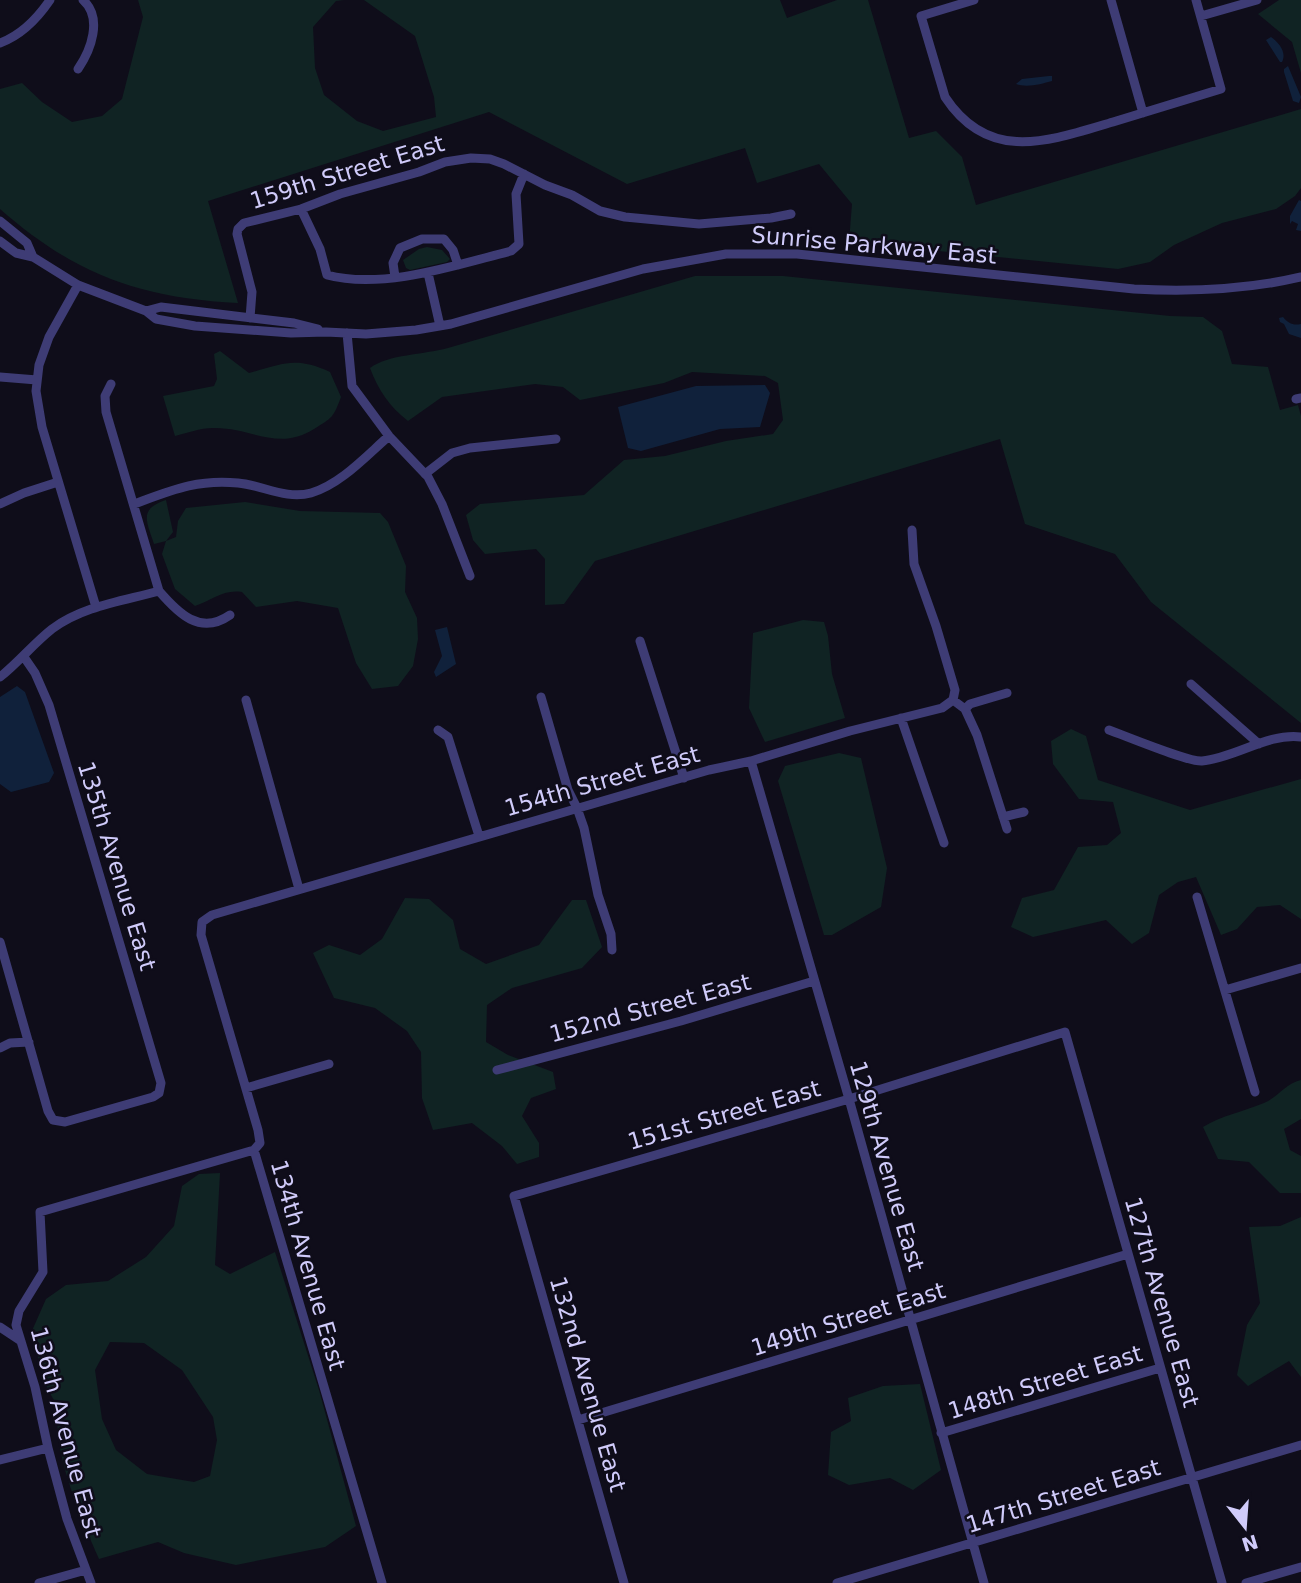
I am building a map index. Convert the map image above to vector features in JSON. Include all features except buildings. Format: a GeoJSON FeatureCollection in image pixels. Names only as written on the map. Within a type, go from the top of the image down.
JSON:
{"type":"FeatureCollection","features":[{"type":"Feature","properties":{"kind":"street"},"geometry":{"type":"LineString","coordinates":[[0,43],[28,26],[50,0]]}},
{"type":"Feature","properties":{"kind":"street"},"geometry":{"type":"LineString","coordinates":[[78,69],[85,58],[94,25],[89,5],[83,0]]}},
{"type":"Feature","properties":{"kind":"street"},"geometry":{"type":"LineString","coordinates":[[974,0],[921,16],[945,97],[951,106],[969,125],[998,139],[1016,143],[1043,142],[1220,89],[1196,0]]}},
{"type":"Feature","properties":{"kind":"street"},"geometry":{"type":"LineString","coordinates":[[1111,0],[1143,113]]}},
{"type":"Feature","properties":{"kind":"street"},"geometry":{"type":"LineString","coordinates":[[1201,16],[1257,0]]}},
{"type":"Feature","properties":{"kind":"street","name":"159th Street East"},"geometry":{"type":"LineString","coordinates":[[250,318],[252,292],[238,241],[238,229],[250,221],[301,209],[340,194],[460,159],[490,159],[572,195],[600,211],[625,217],[699,223],[791,214]]}},
{"type":"Feature","properties":{"kind":"street"},"geometry":{"type":"LineString","coordinates":[[301,209],[320,249],[327,275],[359,278],[428,273],[511,251],[519,244],[516,194],[524,174]]}},
{"type":"Feature","properties":{"kind":"street"},"geometry":{"type":"LineString","coordinates":[[0,221],[27,243],[33,257]]}},
{"type":"Feature","properties":{"kind":"street"},"geometry":{"type":"LineString","coordinates":[[395,277],[393,262],[400,248],[422,239],[444,239],[453,250],[458,265]]}},
{"type":"Feature","properties":{"kind":"street"},"geometry":{"type":"LineString","coordinates":[[0,241],[16,253],[33,257],[78,285],[49,337],[39,365],[38,410],[96,607]]}},
{"type":"Feature","properties":{"kind":"street","name":"Sunrise Parkway East"},"geometry":{"type":"LineString","coordinates":[[78,285],[146,311],[156,319],[195,326],[291,334],[391,332],[440,326],[502,311],[643,269],[726,254],[797,254],[1174,291],[1250,286],[1301,277]]}},
{"type":"Feature","properties":{"kind":"street"},"geometry":{"type":"LineString","coordinates":[[428,273],[440,326]]}},
{"type":"Feature","properties":{"kind":"street","name":"Sunrise Parkway East"},"geometry":{"type":"LineString","coordinates":[[146,311],[161,306],[294,323],[326,332]]}},
{"type":"Feature","properties":{"kind":"street"},"geometry":{"type":"LineString","coordinates":[[347,333],[352,386],[389,436],[425,474],[442,504],[470,576]]}},
{"type":"Feature","properties":{"kind":"street"},"geometry":{"type":"LineString","coordinates":[[0,377],[37,380]]}},
{"type":"Feature","properties":{"kind":"street"},"geometry":{"type":"LineString","coordinates":[[111,384],[105,396],[106,412],[159,591],[173,607],[196,622],[222,621],[230,615]]}},
{"type":"Feature","properties":{"kind":"street"},"geometry":{"type":"LineString","coordinates":[[134,504],[205,481],[241,483],[292,495],[310,493],[342,477],[389,436]]}},
{"type":"Feature","properties":{"kind":"street"},"geometry":{"type":"LineString","coordinates":[[425,474],[452,453],[470,447],[556,439]]}},
{"type":"Feature","properties":{"kind":"street"},"geometry":{"type":"LineString","coordinates":[[0,504],[9,498],[58,482]]}},
{"type":"Feature","properties":{"kind":"street"},"geometry":{"type":"LineString","coordinates":[[912,530],[914,564],[955,690],[953,701],[965,709],[977,734],[1007,829]]}},
{"type":"Feature","properties":{"kind":"street"},"geometry":{"type":"LineString","coordinates":[[0,677],[52,629],[74,616],[96,607],[159,591]]}},
{"type":"Feature","properties":{"kind":"street"},"geometry":{"type":"LineString","coordinates":[[640,641],[684,778]]}},
{"type":"Feature","properties":{"kind":"street","name":"135th Avenue East"},"geometry":{"type":"LineString","coordinates":[[24,657],[35,673],[49,705],[161,1090],[153,1097],[65,1122],[52,1119],[29,1042]]}},
{"type":"Feature","properties":{"kind":"street"},"geometry":{"type":"LineString","coordinates":[[1191,684],[1259,744]]}},
{"type":"Feature","properties":{"kind":"street"},"geometry":{"type":"LineString","coordinates":[[965,709],[970,704],[1007,693]]}},
{"type":"Feature","properties":{"kind":"street"},"geometry":{"type":"LineString","coordinates":[[541,696],[568,790],[578,808],[598,895],[611,934],[612,950]]}},
{"type":"Feature","properties":{"kind":"street"},"geometry":{"type":"LineString","coordinates":[[246,700],[299,889]]}},
{"type":"Feature","properties":{"kind":"street","name":"154th Street East"},"geometry":{"type":"LineString","coordinates":[[203,919],[479,836],[942,708],[953,701]]}},
{"type":"Feature","properties":{"kind":"street"},"geometry":{"type":"LineString","coordinates":[[901,718],[944,843]]}},
{"type":"Feature","properties":{"kind":"street"},"geometry":{"type":"LineString","coordinates":[[438,730],[448,737],[479,836]]}},
{"type":"Feature","properties":{"kind":"street"},"geometry":{"type":"LineString","coordinates":[[1110,730],[1199,761],[1292,736],[1301,737]]}},
{"type":"Feature","properties":{"kind":"street","name":"129th Avenue East"},"geometry":{"type":"LineString","coordinates":[[751,761],[849,1099],[984,1583]]}},
{"type":"Feature","properties":{"kind":"street"},"geometry":{"type":"LineString","coordinates":[[1003,817],[1024,812]]}},
{"type":"Feature","properties":{"kind":"street"},"geometry":{"type":"LineString","coordinates":[[1197,897],[1255,1092]]}},
{"type":"Feature","properties":{"kind":"street","name":"134th Avenue East"},"geometry":{"type":"LineString","coordinates":[[203,919],[201,929],[204,947],[260,1139],[254,1150],[382,1583]]}},
{"type":"Feature","properties":{"kind":"street"},"geometry":{"type":"LineString","coordinates":[[0,942],[29,1042],[10,1043],[0,1048]]}},
{"type":"Feature","properties":{"kind":"street"},"geometry":{"type":"LineString","coordinates":[[1225,990],[1301,968]]}},
{"type":"Feature","properties":{"kind":"street","name":"152nd Street East"},"geometry":{"type":"LineString","coordinates":[[497,1070],[681,1021],[814,981]]}},
{"type":"Feature","properties":{"kind":"street","name":"151st Street East"},"geometry":{"type":"LineString","coordinates":[[514,1196],[849,1099],[1065,1032]]}},
{"type":"Feature","properties":{"kind":"street","name":"127th Avenue East"},"geometry":{"type":"LineString","coordinates":[[1065,1032],[1222,1583]]}},
{"type":"Feature","properties":{"kind":"street"},"geometry":{"type":"LineString","coordinates":[[246,1088],[329,1064]]}},
{"type":"Feature","properties":{"kind":"street","name":"136th Avenue East"},"geometry":{"type":"LineString","coordinates":[[92,1583],[67,1519],[16,1325],[17,1316],[43,1272],[40,1212],[254,1150]]}},
{"type":"Feature","properties":{"kind":"street","name":"132nd Avenue East"},"geometry":{"type":"LineString","coordinates":[[514,1196],[624,1583]]}},
{"type":"Feature","properties":{"kind":"street","name":"149th Street East"},"geometry":{"type":"LineString","coordinates":[[578,1420],[1128,1254]]}},
{"type":"Feature","properties":{"kind":"street"},"geometry":{"type":"LineString","coordinates":[[0,1328],[21,1341]]}},
{"type":"Feature","properties":{"kind":"street","name":"148th Street East"},"geometry":{"type":"LineString","coordinates":[[941,1433],[1160,1368]]}},
{"type":"Feature","properties":{"kind":"street","name":"147th Street East"},"geometry":{"type":"LineString","coordinates":[[837,1583],[1301,1445]]}},
{"type":"Feature","properties":{"kind":"street"},"geometry":{"type":"LineString","coordinates":[[0,1460],[48,1448]]}},
{"type":"Feature","properties":{"kind":"street"},"geometry":{"type":"LineString","coordinates":[[1246,1583],[1301,1567]]}},
{"type":"Feature","properties":{"kind":"street"},"geometry":{"type":"LineString","coordinates":[[39,1583],[86,1570]]}},
{"type":"Feature","properties":{"kind":"green space"},"geometry":{"type":"Polygon","coordinates":[[[138,0],[344,0],[336,1],[313,27],[315,68],[324,95],[357,121],[383,131],[436,117],[434,97],[415,36],[364,0],[780,0],[787,18],[837,0],[868,0],[909,138],[936,131],[962,157],[976,205],[1301,109],[1301,188],[1295,196],[1276,209],[1222,223],[1174,245],[1150,262],[1118,269],[849,242],[852,204],[819,164],[757,183],[745,148],[627,184],[489,112],[208,201],[238,303],[169,295],[139,288],[82,266],[54,250],[0,209],[0,89],[22,83],[42,102],[72,122],[102,116],[122,99],[143,17],[138,0]]]}},
{"type":"Feature","properties":{"kind":"green space"},"geometry":{"type":"Polygon","coordinates":[[[1279,0],[1301,0],[1301,73],[1292,42],[1258,14],[1279,0]]]}},
{"type":"Feature","properties":{"kind":"green space"},"geometry":{"type":"Polygon","coordinates":[[[427,247],[442,250],[450,259],[410,270],[406,268],[403,260],[427,247]]]}},
{"type":"Feature","properties":{"kind":"green space"},"geometry":{"type":"Polygon","coordinates":[[[695,276],[783,276],[1170,316],[1203,317],[1222,331],[1232,364],[1268,367],[1280,410],[1298,405],[1301,416],[1301,723],[1151,602],[1115,554],[1025,524],[1000,439],[595,561],[564,604],[545,605],[545,559],[536,549],[485,554],[473,540],[466,515],[480,504],[584,495],[624,460],[665,456],[726,441],[773,434],[783,420],[778,383],[765,376],[692,372],[664,383],[580,400],[563,387],[535,384],[442,397],[408,421],[385,398],[370,368],[396,357],[448,348],[695,276]]]}},
{"type":"Feature","properties":{"kind":"green space"},"geometry":{"type":"Polygon","coordinates":[[[220,351],[249,373],[289,363],[307,364],[330,372],[341,397],[336,409],[329,419],[301,436],[276,439],[213,428],[175,436],[163,396],[214,386],[217,379],[214,354],[220,351]]]}},
{"type":"Feature","properties":{"kind":"green space"},"geometry":{"type":"Polygon","coordinates":[[[166,500],[173,532],[166,541],[154,544],[147,523],[148,512],[166,500]]]}},
{"type":"Feature","properties":{"kind":"green space"},"geometry":{"type":"Polygon","coordinates":[[[245,502],[300,511],[380,513],[388,522],[406,566],[405,592],[417,618],[418,639],[413,666],[398,686],[372,689],[356,663],[338,608],[297,601],[256,607],[242,592],[235,591],[195,606],[175,589],[162,554],[166,541],[176,537],[178,521],[186,508],[245,502]]]}},
{"type":"Feature","properties":{"kind":"green space"},"geometry":{"type":"Polygon","coordinates":[[[803,620],[824,622],[832,674],[845,718],[765,742],[749,708],[753,633],[803,620]]]}},
{"type":"Feature","properties":{"kind":"green space"},"geometry":{"type":"Polygon","coordinates":[[[1071,729],[1086,736],[1098,780],[1190,810],[1301,779],[1301,919],[1280,905],[1257,907],[1237,929],[1221,935],[1196,877],[1178,882],[1159,895],[1149,933],[1132,944],[1106,920],[1033,937],[1011,927],[1022,898],[1054,890],[1078,847],[1107,845],[1121,833],[1113,802],[1079,799],[1053,764],[1051,741],[1071,729]]]}},
{"type":"Feature","properties":{"kind":"green space"},"geometry":{"type":"Polygon","coordinates":[[[839,753],[861,758],[887,868],[881,907],[832,935],[824,935],[778,781],[785,766],[839,753]]]}},
{"type":"Feature","properties":{"kind":"green space"},"geometry":{"type":"Polygon","coordinates":[[[405,898],[429,899],[453,920],[460,949],[486,964],[539,945],[572,900],[586,900],[602,947],[582,968],[512,988],[487,1005],[486,1042],[508,1055],[553,1072],[556,1089],[531,1098],[522,1116],[539,1143],[539,1157],[517,1164],[502,1146],[472,1123],[433,1130],[422,1098],[421,1052],[407,1031],[375,1008],[334,998],[313,953],[329,945],[360,955],[382,939],[405,898]]]}},
{"type":"Feature","properties":{"kind":"green space"},"geometry":{"type":"Polygon","coordinates":[[[1301,1080],[1301,1119],[1284,1129],[1290,1150],[1301,1156],[1301,1193],[1280,1193],[1249,1162],[1218,1159],[1203,1127],[1264,1103],[1290,1084],[1301,1080]]]}},
{"type":"Feature","properties":{"kind":"green space"},"geometry":{"type":"Polygon","coordinates":[[[220,1173],[215,1265],[230,1274],[275,1252],[319,1390],[356,1526],[325,1547],[236,1565],[184,1553],[158,1542],[99,1559],[63,1464],[57,1425],[59,1409],[47,1388],[31,1333],[46,1299],[66,1285],[108,1281],[146,1257],[174,1226],[182,1186],[199,1174],[220,1173]],[[110,1342],[95,1370],[102,1419],[116,1450],[147,1474],[194,1482],[210,1476],[217,1440],[213,1417],[182,1370],[144,1343],[110,1342]]]}},
{"type":"Feature","properties":{"kind":"green space"},"geometry":{"type":"Polygon","coordinates":[[[1301,1217],[1301,1377],[1289,1361],[1248,1386],[1237,1375],[1247,1325],[1260,1303],[1249,1227],[1280,1226],[1301,1217]]]}},
{"type":"Feature","properties":{"kind":"green space"},"geometry":{"type":"Polygon","coordinates":[[[920,1384],[941,1470],[913,1490],[890,1478],[849,1485],[828,1475],[831,1432],[851,1421],[848,1398],[883,1386],[920,1384]]]}},
{"type":"Feature","properties":{"kind":"water"},"geometry":{"type":"Polygon","coordinates":[[[1271,37],[1283,51],[1282,62],[1266,40],[1271,37]]]}},
{"type":"Feature","properties":{"kind":"water"},"geometry":{"type":"Polygon","coordinates":[[[1288,66],[1301,97],[1299,103],[1293,101],[1284,72],[1288,66]]]}},
{"type":"Feature","properties":{"kind":"water"},"geometry":{"type":"Polygon","coordinates":[[[1052,76],[1052,81],[1039,84],[1016,84],[1022,79],[1052,76]]]}},
{"type":"Feature","properties":{"kind":"water"},"geometry":{"type":"Polygon","coordinates":[[[1299,200],[1301,231],[1296,230],[1298,224],[1292,221],[1290,224],[1290,216],[1299,200]]]}},
{"type":"Feature","properties":{"kind":"water"},"geometry":{"type":"Polygon","coordinates":[[[1283,317],[1291,324],[1301,324],[1301,338],[1289,334],[1280,322],[1279,318],[1283,317]]]}},
{"type":"Feature","properties":{"kind":"water"},"geometry":{"type":"Polygon","coordinates":[[[765,385],[770,393],[760,427],[720,429],[641,451],[628,448],[618,407],[696,386],[765,385]]]}},
{"type":"Feature","properties":{"kind":"water"},"geometry":{"type":"Polygon","coordinates":[[[447,627],[456,664],[436,677],[434,672],[442,656],[435,630],[447,627]]]}},
{"type":"Feature","properties":{"kind":"water"},"geometry":{"type":"Polygon","coordinates":[[[17,686],[25,692],[54,773],[49,782],[11,792],[0,784],[0,697],[17,686]]]}}]}
